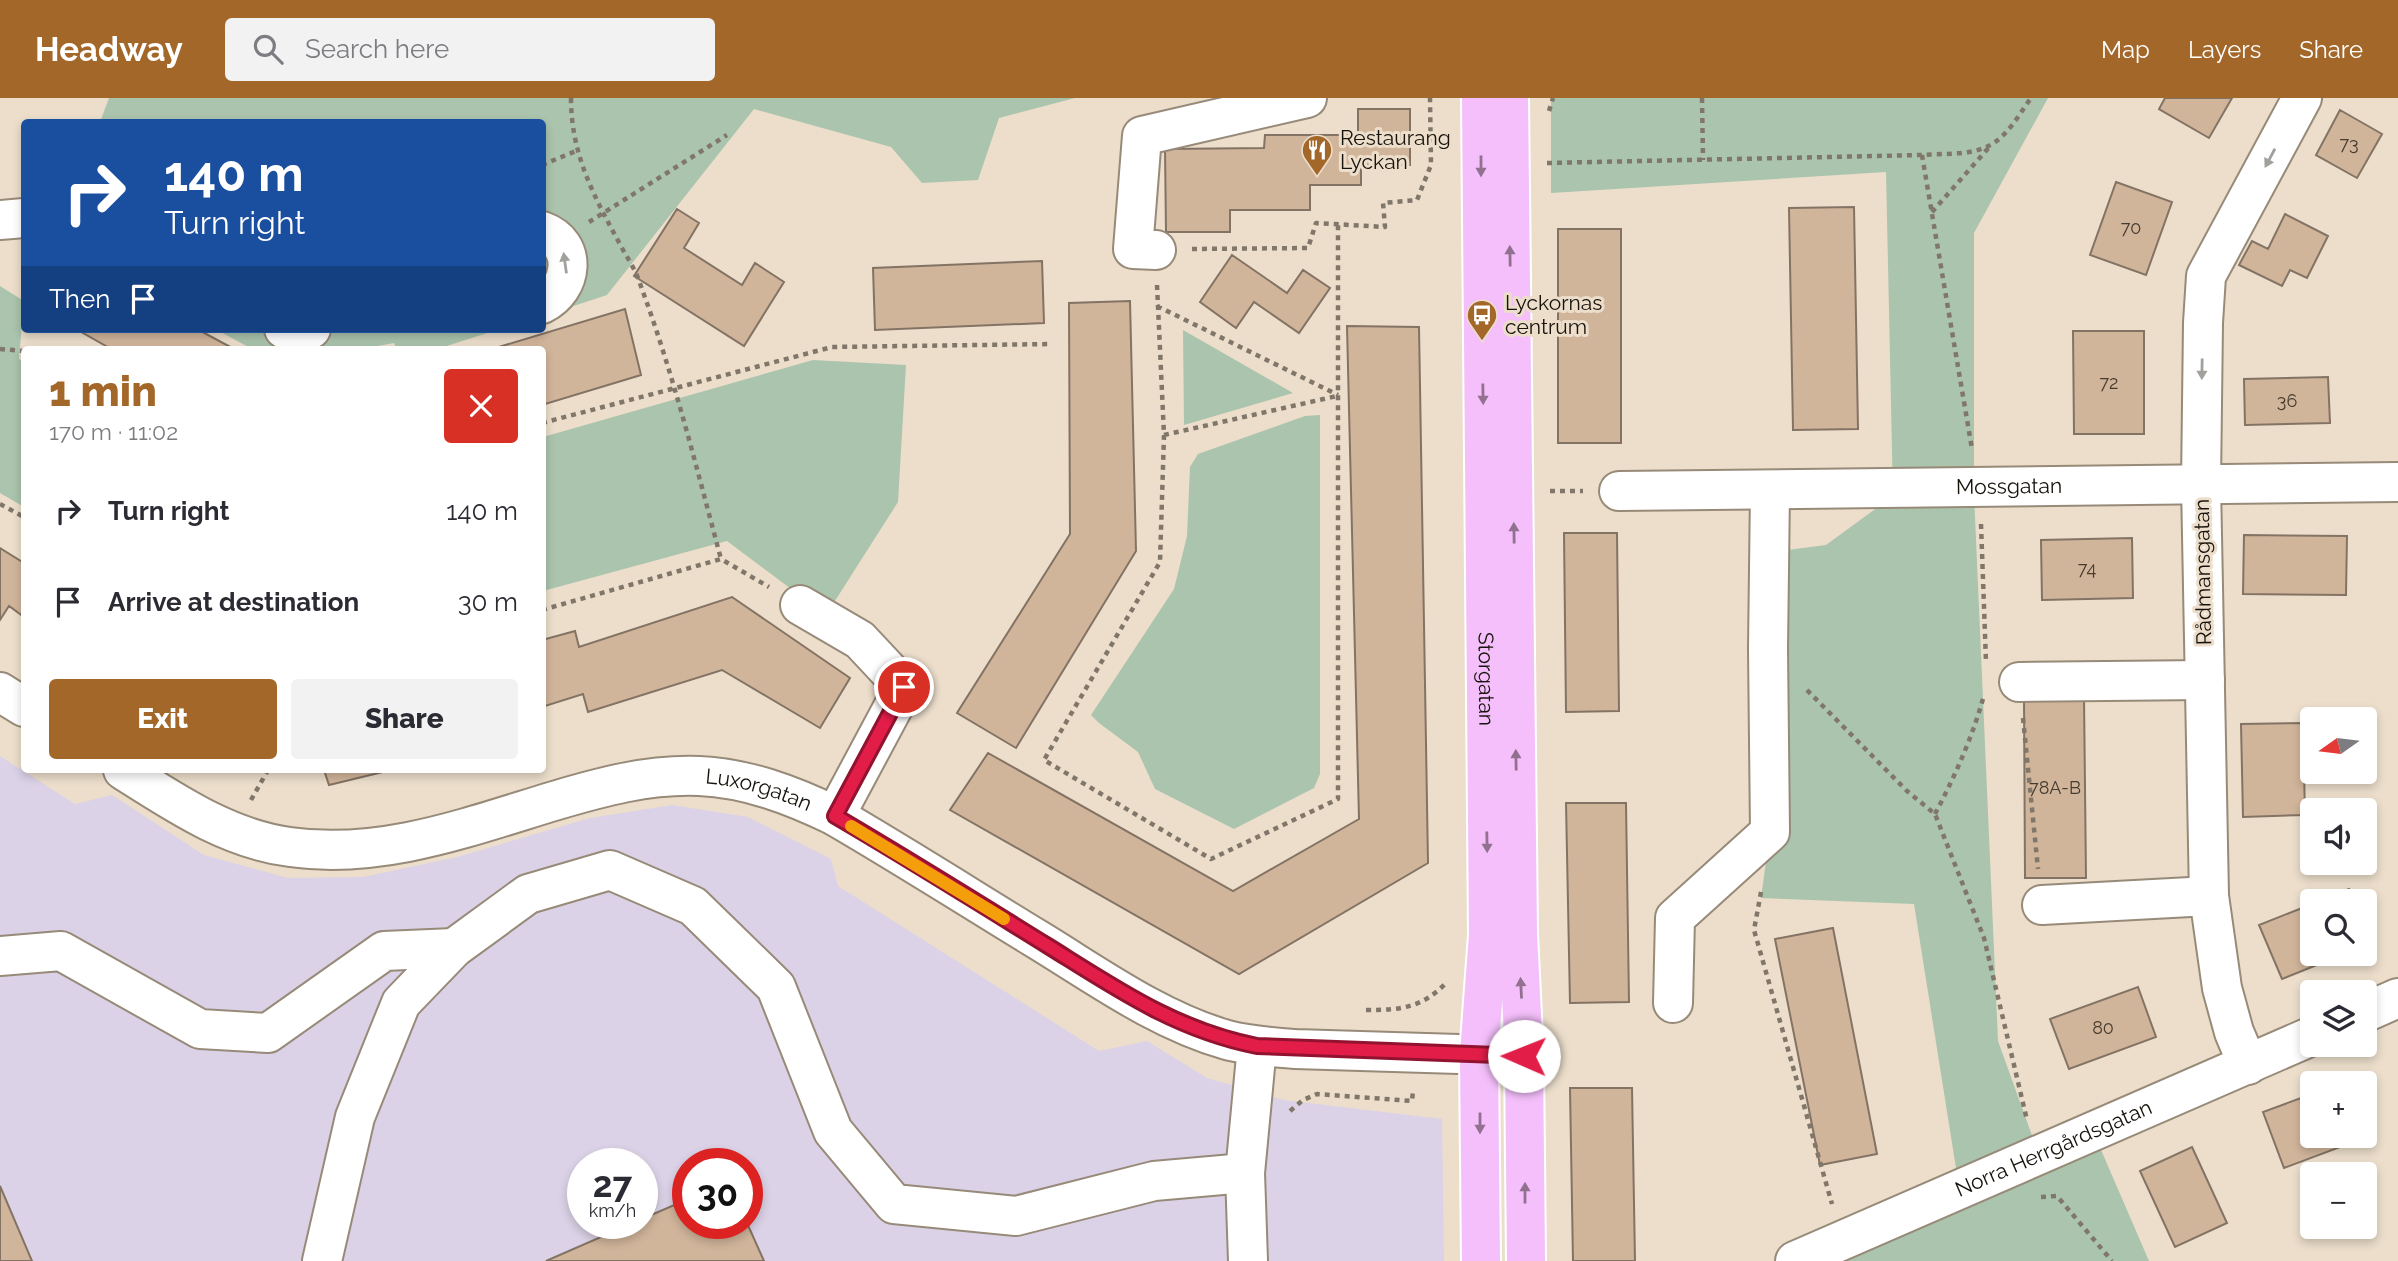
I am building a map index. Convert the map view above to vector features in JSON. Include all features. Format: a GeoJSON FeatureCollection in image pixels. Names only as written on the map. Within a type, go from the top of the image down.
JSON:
{"type":"FeatureCollection","features":[{"type":"Feature","properties":{"kind":"main road","name":"Storgatan"},"geometry":{"type":"LineString","coordinates":[[1481,98],[1488,935],[1479,1055],[1481,1261]]}},
{"type":"Feature","properties":{"kind":"main road","name":"Storgatan"},"geometry":{"type":"LineString","coordinates":[[1509,98],[1518,934],[1524,1056],[1526,1261]]}},
{"type":"Feature","properties":{"kind":"street"},"geometry":{"type":"LineString","coordinates":[[1156,250],[1133,249],[1142,136],[1307,98]]}},
{"type":"Feature","properties":{"kind":"street","name":"Rådmansgatan"},"geometry":{"type":"LineString","coordinates":[[2248,1065],[2234,1032],[2222,988],[2209,896],[2201,484],[2203,323],[2206,276],[2302,98]]}},
{"type":"Feature","properties":{"kind":"street"},"geometry":{"type":"LineString","coordinates":[[0,220],[21,218]]}},
{"type":"Feature","properties":{"kind":"street"},"geometry":{"type":"LineString","coordinates":[[546,302],[561,290],[567,278],[568,265],[565,252],[550,236]]}},
{"type":"Feature","properties":{"kind":"street","name":"Mossgatan"},"geometry":{"type":"LineString","coordinates":[[1619,491],[2398,482]]}},
{"type":"Feature","properties":{"kind":"street"},"geometry":{"type":"LineString","coordinates":[[1673,1003],[1675,918],[1770,832],[1770,490]]}},
{"type":"Feature","properties":{"kind":"street"},"geometry":{"type":"LineString","coordinates":[[800,605],[860,640],[904,687],[835,816]]}},
{"type":"Feature","properties":{"kind":"street"},"geometry":{"type":"LineString","coordinates":[[2019,682],[2205,680]]}},
{"type":"Feature","properties":{"kind":"street"},"geometry":{"type":"LineString","coordinates":[[0,692],[21,705]]}},
{"type":"Feature","properties":{"kind":"street","name":"Luxorgatan"},"geometry":{"type":"LineString","coordinates":[[128,773],[217,825],[255,839],[288,847],[322,850],[357,850],[431,837],[615,784],[657,777],[700,776],[747,783],[794,796],[835,816],[1160,1013],[1196,1030],[1257,1046],[1524,1056]]}},
{"type":"Feature","properties":{"kind":"street"},"geometry":{"type":"LineString","coordinates":[[322,1261],[355,1116],[401,1003],[454,948],[528,894],[610,870],[692,906],[776,987],[833,1131],[894,1204],[1016,1216],[1154,1181],[1245,1173]]}},
{"type":"Feature","properties":{"kind":"street"},"geometry":{"type":"LineString","coordinates":[[2042,905],[2209,896]]}},
{"type":"Feature","properties":{"kind":"street"},"geometry":{"type":"LineString","coordinates":[[0,956],[61,951],[200,1029],[268,1033],[384,951],[454,948]]}},
{"type":"Feature","properties":{"kind":"street"},"geometry":{"type":"LineString","coordinates":[[2377,1007],[2398,998]]}},
{"type":"Feature","properties":{"kind":"street","name":"Norra Herrgårdsgatan"},"geometry":{"type":"LineString","coordinates":[[1796,1261],[2300,1041]]}},
{"type":"Feature","properties":{"kind":"street"},"geometry":{"type":"LineString","coordinates":[[1248,1261],[1245,1173],[1257,1046]]}},
{"type":"Feature","properties":{"kind":"path"},"geometry":{"type":"LineString","coordinates":[[571,98],[576,151],[589,186],[638,276],[674,387],[721,559],[800,605]]}},
{"type":"Feature","properties":{"kind":"path"},"geometry":{"type":"LineString","coordinates":[[1338,224],[1338,799],[1211,859],[1044,760],[1160,562],[1164,435],[1156,250],[1308,248],[1317,223],[1338,224],[1385,227],[1383,204],[1417,200],[1430,165],[1430,98]]}},
{"type":"Feature","properties":{"kind":"path"},"geometry":{"type":"LineString","coordinates":[[1702,98],[1703,160]]}},
{"type":"Feature","properties":{"kind":"path"},"geometry":{"type":"LineString","coordinates":[[1932,212],[2016,120],[2031,98]]}},
{"type":"Feature","properties":{"kind":"path"},"geometry":{"type":"LineString","coordinates":[[550,236],[604,212],[727,135]]}},
{"type":"Feature","properties":{"kind":"path"},"geometry":{"type":"LineString","coordinates":[[1546,163],[1922,155],[1966,152],[1992,144]]}},
{"type":"Feature","properties":{"kind":"path"},"geometry":{"type":"LineString","coordinates":[[546,163],[576,151]]}},
{"type":"Feature","properties":{"kind":"path"},"geometry":{"type":"LineString","coordinates":[[1157,306],[1338,395]]}},
{"type":"Feature","properties":{"kind":"path"},"geometry":{"type":"LineString","coordinates":[[546,422],[832,347],[1052,344]]}},
{"type":"Feature","properties":{"kind":"path"},"geometry":{"type":"LineString","coordinates":[[0,349],[21,351]]}},
{"type":"Feature","properties":{"kind":"path"},"geometry":{"type":"LineString","coordinates":[[1164,435],[1338,395]]}},
{"type":"Feature","properties":{"kind":"path"},"geometry":{"type":"LineString","coordinates":[[0,504],[21,515]]}},
{"type":"Feature","properties":{"kind":"path"},"geometry":{"type":"LineString","coordinates":[[546,609],[721,559]]}},
{"type":"Feature","properties":{"kind":"path"},"geometry":{"type":"LineString","coordinates":[[1768,649],[1907,792],[1935,814],[1984,938],[2032,1137],[2039,1156],[2057,1196],[2112,1261]]}},
{"type":"Feature","properties":{"kind":"path"},"geometry":{"type":"LineString","coordinates":[[2019,682],[2042,905]]}},
{"type":"Feature","properties":{"kind":"path"},"geometry":{"type":"LineString","coordinates":[[1770,832],[1754,929],[1842,1241]]}},
{"type":"Feature","properties":{"kind":"path"},"geometry":{"type":"LineString","coordinates":[[2037,1197],[2057,1196]]}},
{"type":"Feature","properties":{"kind":"shaded area"},"geometry":{"type":"Polygon","coordinates":[[[0,756],[21,769],[21,773],[27,773],[75,804],[112,795],[204,855],[288,878],[363,877],[457,857],[590,818],[672,805],[748,817],[831,859],[838,886],[1099,1051],[1147,1041],[1207,1078],[1284,1100],[1442,1119],[1444,1261],[0,1261],[0,756]]]}},
{"type":"Feature","properties":{"kind":"green space"},"geometry":{"type":"Polygon","coordinates":[[[109,98],[1075,98],[999,118],[978,180],[922,183],[891,147],[754,109],[607,295],[546,315],[546,119],[101,119],[109,98]]]}},
{"type":"Feature","properties":{"kind":"green space"},"geometry":{"type":"Polygon","coordinates":[[[1551,98],[2048,98],[1974,233],[1974,494],[1998,1041],[2038,1152],[2092,1129],[2149,1261],[1787,1261],[1959,1187],[1914,904],[1761,898],[1770,832],[1780,551],[1826,545],[1893,496],[1886,172],[1551,193],[1551,98]]]}},
{"type":"Feature","properties":{"kind":"green space"},"geometry":{"type":"Polygon","coordinates":[[[0,286],[21,299],[21,505],[0,493],[0,286]]]}},
{"type":"Feature","properties":{"kind":"green space"},"geometry":{"type":"Polygon","coordinates":[[[1183,330],[1293,393],[1184,425],[1183,330]]]}},
{"type":"Feature","properties":{"kind":"green space"},"geometry":{"type":"Polygon","coordinates":[[[222,333],[487,333],[447,346],[395,346],[394,343],[378,346],[247,346],[222,333]]]}},
{"type":"Feature","properties":{"kind":"green space"},"geometry":{"type":"Polygon","coordinates":[[[813,360],[906,365],[898,502],[826,615],[727,541],[546,590],[546,436],[813,360]]]}},
{"type":"Feature","properties":{"kind":"green space"},"geometry":{"type":"Polygon","coordinates":[[[1320,415],[1320,774],[1314,788],[1234,829],[1155,789],[1138,752],[1091,715],[1174,589],[1187,536],[1190,467],[1198,454],[1305,416],[1320,415]]]}},
{"type":"Feature","properties":{"kind":"building"},"geometry":{"type":"Polygon","coordinates":[[[2165,98],[2232,98],[2209,138],[2159,109],[2165,98]]]}},
{"type":"Feature","properties":{"kind":"building"},"geometry":{"type":"Polygon","coordinates":[[[1358,109],[1410,109],[1410,165],[1361,165],[1361,185],[1310,185],[1310,210],[1230,210],[1230,232],[1166,232],[1165,149],[1264,148],[1265,135],[1358,135],[1358,109]]]}},
{"type":"Feature","properties":{"kind":"building"},"geometry":{"type":"Polygon","coordinates":[[[2340,110],[2382,134],[2357,178],[2316,155],[2340,110]]]}},
{"type":"Feature","properties":{"kind":"building"},"geometry":{"type":"Polygon","coordinates":[[[2116,182],[2172,202],[2146,275],[2090,255],[2116,182]]]}},
{"type":"Feature","properties":{"kind":"building"},"geometry":{"type":"Polygon","coordinates":[[[1854,207],[1858,429],[1793,430],[1789,208],[1854,207]]]}},
{"type":"Feature","properties":{"kind":"building"},"geometry":{"type":"Polygon","coordinates":[[[677,209],[699,223],[684,248],[742,285],[755,263],[784,282],[744,346],[634,276],[677,209]]]}},
{"type":"Feature","properties":{"kind":"building"},"geometry":{"type":"Polygon","coordinates":[[[2285,214],[2328,236],[2307,278],[2290,270],[2282,286],[2239,265],[2252,241],[2268,249],[2285,214]]]}},
{"type":"Feature","properties":{"kind":"building"},"geometry":{"type":"Polygon","coordinates":[[[1558,229],[1621,229],[1621,443],[1558,443],[1558,229]]]}},
{"type":"Feature","properties":{"kind":"building"},"geometry":{"type":"Polygon","coordinates":[[[1232,255],[1287,293],[1303,270],[1330,288],[1299,333],[1254,302],[1236,328],[1200,302],[1232,255]]]}},
{"type":"Feature","properties":{"kind":"building"},"geometry":{"type":"Polygon","coordinates":[[[1042,261],[1044,323],[875,330],[873,268],[1042,261]]]}},
{"type":"Feature","properties":{"kind":"building"},"geometry":{"type":"Polygon","coordinates":[[[1130,301],[1136,551],[1016,748],[957,713],[1070,534],[1069,303],[1130,301]]]}},
{"type":"Feature","properties":{"kind":"building"},"geometry":{"type":"Polygon","coordinates":[[[625,309],[641,375],[546,404],[546,346],[502,346],[625,309]]]}},
{"type":"Feature","properties":{"kind":"building"},"geometry":{"type":"Polygon","coordinates":[[[1347,326],[1419,327],[1428,863],[1239,974],[950,810],[988,753],[1233,891],[1359,819],[1347,326]]]}},
{"type":"Feature","properties":{"kind":"building"},"geometry":{"type":"Polygon","coordinates":[[[2073,331],[2144,331],[2144,434],[2074,434],[2073,331]]]}},
{"type":"Feature","properties":{"kind":"building"},"geometry":{"type":"Polygon","coordinates":[[[83,333],[204,333],[229,346],[106,346],[83,333]]]}},
{"type":"Feature","properties":{"kind":"building"},"geometry":{"type":"Polygon","coordinates":[[[2328,377],[2330,423],[2245,425],[2244,379],[2328,377]]]}},
{"type":"Feature","properties":{"kind":"building"},"geometry":{"type":"Polygon","coordinates":[[[1564,533],[1617,533],[1619,711],[1566,712],[1564,533]]]}},
{"type":"Feature","properties":{"kind":"building"},"geometry":{"type":"Polygon","coordinates":[[[2244,535],[2347,536],[2346,595],[2243,594],[2244,535]]]}},
{"type":"Feature","properties":{"kind":"building"},"geometry":{"type":"Polygon","coordinates":[[[2132,538],[2133,598],[2042,600],[2041,540],[2132,538]]]}},
{"type":"Feature","properties":{"kind":"building"},"geometry":{"type":"Polygon","coordinates":[[[0,548],[21,561],[21,615],[9,606],[0,620],[0,548]]]}},
{"type":"Feature","properties":{"kind":"building"},"geometry":{"type":"Polygon","coordinates":[[[732,597],[850,678],[820,728],[722,670],[588,712],[583,694],[546,706],[546,639],[575,631],[579,647],[732,597]]]}},
{"type":"Feature","properties":{"kind":"building"},"geometry":{"type":"Polygon","coordinates":[[[2024,697],[2084,697],[2086,878],[2025,878],[2024,697]]]}},
{"type":"Feature","properties":{"kind":"building"},"geometry":{"type":"Polygon","coordinates":[[[2300,723],[2300,784],[2304,784],[2305,798],[2300,798],[2300,815],[2243,817],[2241,724],[2300,723]]]}},
{"type":"Feature","properties":{"kind":"building"},"geometry":{"type":"Polygon","coordinates":[[[325,773],[379,773],[329,785],[325,773]]]}},
{"type":"Feature","properties":{"kind":"building"},"geometry":{"type":"Polygon","coordinates":[[[1566,803],[1626,803],[1629,1002],[1570,1003],[1566,803]]]}},
{"type":"Feature","properties":{"kind":"building"},"geometry":{"type":"Polygon","coordinates":[[[2300,909],[2300,966],[2314,966],[2282,979],[2259,925],[2300,909]]]}},
{"type":"Feature","properties":{"kind":"building"},"geometry":{"type":"Polygon","coordinates":[[[1833,928],[1877,1154],[1820,1165],[1775,939],[1833,928]]]}},
{"type":"Feature","properties":{"kind":"building"},"geometry":{"type":"Polygon","coordinates":[[[2138,987],[2156,1037],[2069,1069],[2050,1019],[2138,987]]]}},
{"type":"Feature","properties":{"kind":"building"},"geometry":{"type":"Polygon","coordinates":[[[1570,1088],[1632,1088],[1635,1261],[1573,1261],[1570,1088]]]}},
{"type":"Feature","properties":{"kind":"building"},"geometry":{"type":"Polygon","coordinates":[[[2300,1098],[2300,1148],[2338,1148],[2284,1168],[2263,1112],[2300,1098]]]}},
{"type":"Feature","properties":{"kind":"building"},"geometry":{"type":"Polygon","coordinates":[[[2192,1147],[2227,1223],[2175,1247],[2140,1171],[2192,1147]]]}},
{"type":"Feature","properties":{"kind":"building"},"geometry":{"type":"Polygon","coordinates":[[[0,1186],[32,1261],[0,1261],[0,1186]]]}},
{"type":"Feature","properties":{"kind":"building"},"geometry":{"type":"Polygon","coordinates":[[[672,1206],[672,1239],[754,1239],[764,1261],[546,1261],[596,1239],[658,1239],[658,1212],[672,1206]]]}},
{"type":"Feature","properties":{"kind":"slow traffic"},"geometry":{"type":"LineString","coordinates":[[851,826],[1004,919]]}},
{"type":"Feature","properties":{"kind":"place","name":"Restaurang Lyckan"},"geometry":{"type":"Point","coordinates":[1317,177]}},
{"type":"Feature","properties":{"kind":"place","name":"Lyckornas centrum"},"geometry":{"type":"Point","coordinates":[1482,342]}},
{"type":"Feature","properties":{"kind":"route"},"geometry":{"type":"LineString","coordinates":[[904,687],[835,816],[1104,981],[1196,1030],[1257,1046],[1524,1056]]}}]}
